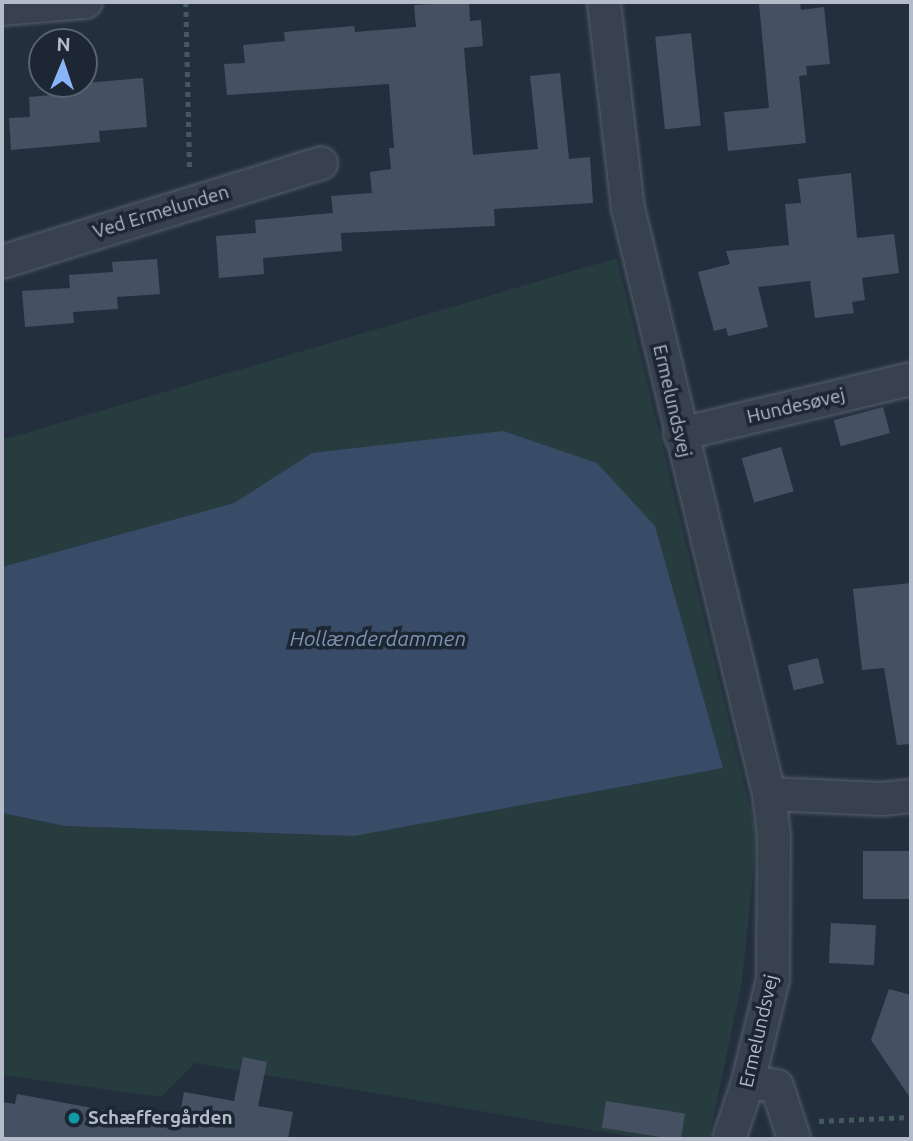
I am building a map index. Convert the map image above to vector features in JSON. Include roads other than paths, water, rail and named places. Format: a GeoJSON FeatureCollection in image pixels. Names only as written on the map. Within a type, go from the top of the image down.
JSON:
{"type":"FeatureCollection","features":[{"type":"Feature","properties":{"kind":"street"},"geometry":{"type":"LineString","coordinates":[[2,9],[86,2]]}},
{"type":"Feature","properties":{"kind":"street","name":"Ermelundsvej"},"geometry":{"type":"LineString","coordinates":[[604,2],[628,208],[680,434],[769,794],[776,865],[773,979],[748,1082],[729,1139]]}},
{"type":"Feature","properties":{"kind":"street","name":"Ved Ermelunden"},"geometry":{"type":"LineString","coordinates":[[2,262],[321,163]]}},
{"type":"Feature","properties":{"kind":"street","name":"Hundesøvej"},"geometry":{"type":"LineString","coordinates":[[680,434],[911,379]]}},
{"type":"Feature","properties":{"kind":"street"},"geometry":{"type":"LineString","coordinates":[[769,794],[882,799],[911,796]]}},
{"type":"Feature","properties":{"kind":"street"},"geometry":{"type":"LineString","coordinates":[[748,1082],[777,1086],[792,1130]]}},
{"type":"Feature","properties":{"kind":"water","name":"Hollænderdammen"},"geometry":{"type":"Polygon","coordinates":[[[503,431],[597,463],[655,526],[723,768],[354,836],[65,826],[2,813],[2,567],[234,503],[312,453],[503,431]]]}},
{"type":"Feature","properties":{"kind":"place","name":"Schæffergården"},"geometry":{"type":"Point","coordinates":[74,1118]}}]}
